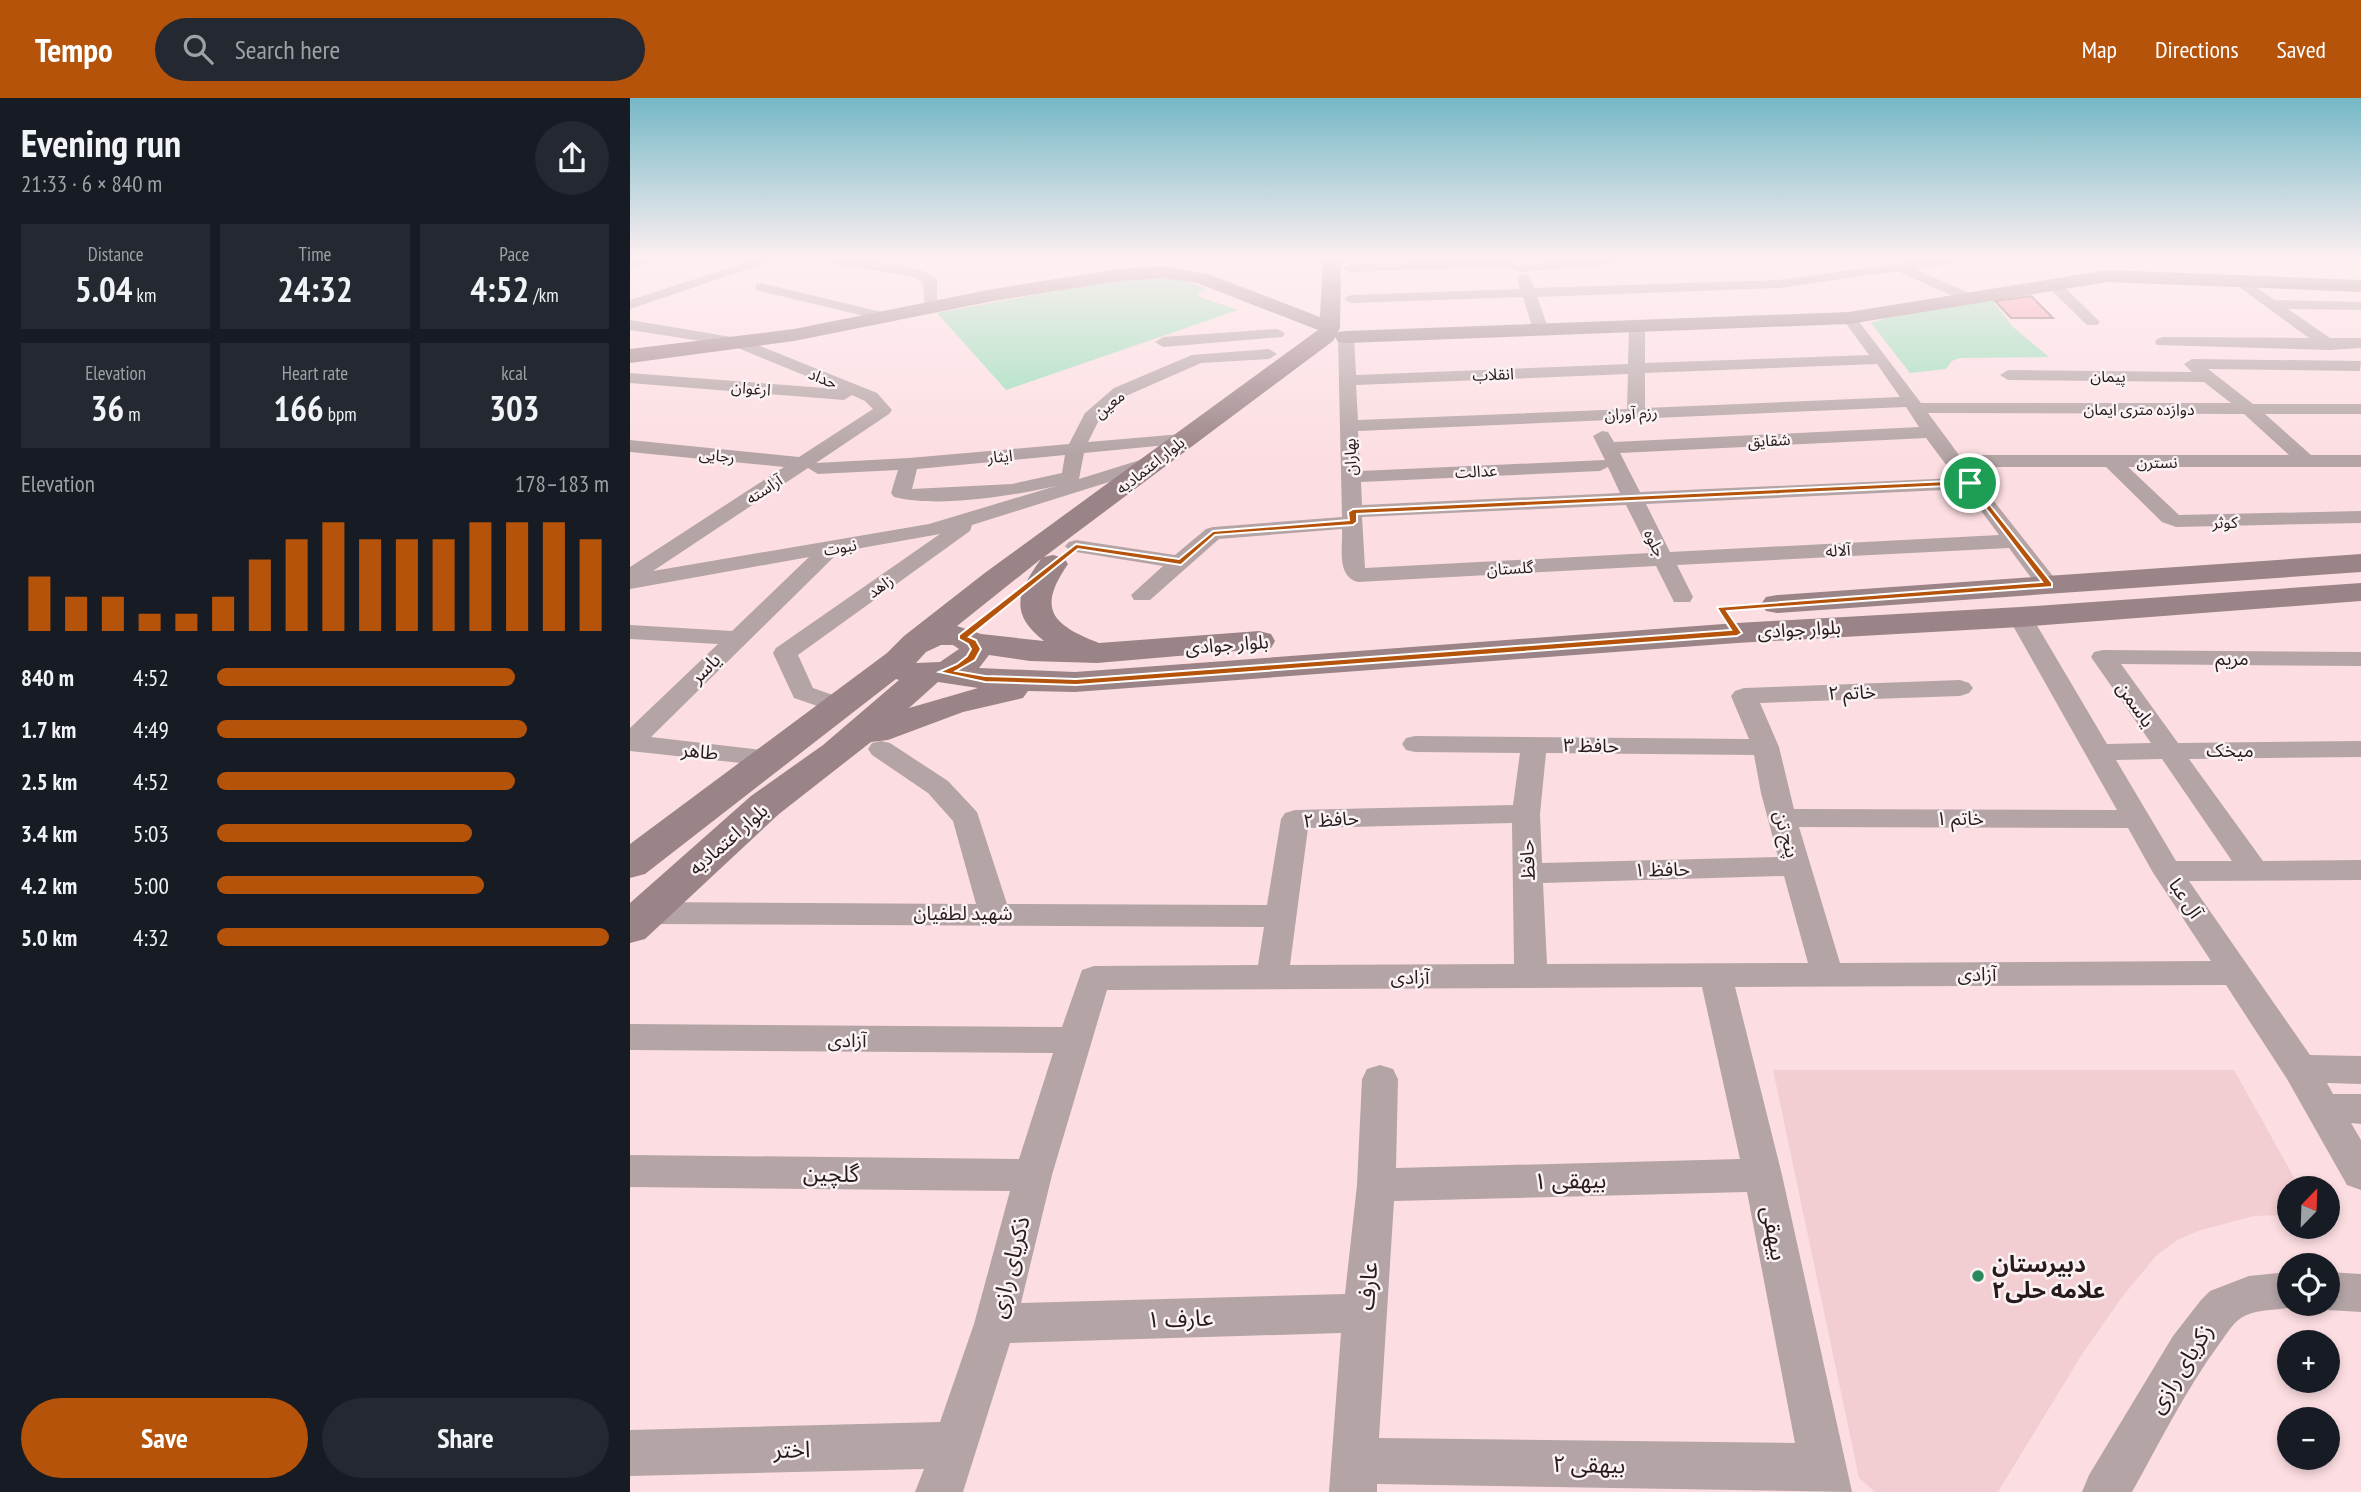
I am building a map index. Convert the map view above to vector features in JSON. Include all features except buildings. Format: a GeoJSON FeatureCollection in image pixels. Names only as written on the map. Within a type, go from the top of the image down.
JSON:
{"type":"FeatureCollection","features":[{"type":"Feature","properties":{"kind":"street","name":"حداد"},"geometry":{"type":"LineString","coordinates":[[630,325],[737,342],[872,397]]}},
{"type":"Feature","properties":{"kind":"street"},"geometry":{"type":"LineString","coordinates":[[630,356],[837,325]]}},
{"type":"Feature","properties":{"kind":"street"},"geometry":{"type":"LineString","coordinates":[[1318,325],[1338,333],[1662,325]]}},
{"type":"Feature","properties":{"kind":"street"},"geometry":{"type":"LineString","coordinates":[[1338,333],[1339,325]]}},
{"type":"Feature","properties":{"kind":"street"},"geometry":{"type":"LineString","coordinates":[[1338,333],[1352,325]]}},
{"type":"Feature","properties":{"kind":"street"},"geometry":{"type":"LineString","coordinates":[[1539,325],[1541,330]]}},
{"type":"Feature","properties":{"kind":"street"},"geometry":{"type":"LineString","coordinates":[[1854,325],[1915,405],[1931,432],[2048,585]]}},
{"type":"Feature","properties":{"kind":"street"},"geometry":{"type":"LineString","coordinates":[[2300,325],[2360,366]]}},
{"type":"Feature","properties":{"kind":"street"},"geometry":{"type":"LineString","coordinates":[[1636,412],[1637,326]]}},
{"type":"Feature","properties":{"kind":"street","name":"بهاران"},"geometry":{"type":"LineString","coordinates":[[1338,333],[1347,380],[1354,572],[1358,575]]}},
{"type":"Feature","properties":{"kind":"street","name":"بلوار اعتمادیه"},"geometry":{"type":"LineString","coordinates":[[638,921],[756,813],[836,753],[997,578],[1325,336],[1338,333]]}},
{"type":"Feature","properties":{"kind":"street","name":"بلوار اعتمادیه"},"geometry":{"type":"LineString","coordinates":[[967,640],[1064,555],[1338,333]]}},
{"type":"Feature","properties":{"kind":"street"},"geometry":{"type":"LineString","coordinates":[[1163,342],[1277,334]]}},
{"type":"Feature","properties":{"kind":"street"},"geometry":{"type":"LineString","coordinates":[[1206,338],[1206,357]]}},
{"type":"Feature","properties":{"kind":"street"},"geometry":{"type":"LineString","coordinates":[[2306,461],[2249,409],[2163,342],[2361,343]]}},
{"type":"Feature","properties":{"kind":"street","name":"معین"},"geometry":{"type":"LineString","coordinates":[[1070,483],[1076,448],[1091,418],[1120,393],[1171,368],[1206,357],[1269,354]]}},
{"type":"Feature","properties":{"kind":"street","name":"انقلاب"},"geometry":{"type":"LineString","coordinates":[[1347,380],[1880,359]]}},
{"type":"Feature","properties":{"kind":"street"},"geometry":{"type":"LineString","coordinates":[[2192,364],[2360,366]]}},
{"type":"Feature","properties":{"kind":"street","name":"پیمان"},"geometry":{"type":"LineString","coordinates":[[2008,375],[2208,377]]}},
{"type":"Feature","properties":{"kind":"street","name":"ارغوان"},"geometry":{"type":"LineString","coordinates":[[630,378],[872,397]]}},
{"type":"Feature","properties":{"kind":"street","name":"آراسته"},"geometry":{"type":"LineString","coordinates":[[630,577],[811,465],[883,410],[872,397]]}},
{"type":"Feature","properties":{"kind":"street","name":"دوازده متری ایمان"},"geometry":{"type":"LineString","coordinates":[[1915,405],[2361,409]]}},
{"type":"Feature","properties":{"kind":"street","name":"رزم آوران"},"geometry":{"type":"LineString","coordinates":[[1349,426],[1636,412],[1915,405]]}},
{"type":"Feature","properties":{"kind":"street","name":"جلوه"},"geometry":{"type":"LineString","coordinates":[[1591,415],[1604,457],[1633,499],[1682,597]]}},
{"type":"Feature","properties":{"kind":"street","name":"شقایق"},"geometry":{"type":"LineString","coordinates":[[1604,457],[1931,432]]}},
{"type":"Feature","properties":{"kind":"street","name":"ایثار"},"geometry":{"type":"LineString","coordinates":[[811,465],[909,464],[1182,439]]}},
{"type":"Feature","properties":{"kind":"street","name":"رجایی"},"geometry":{"type":"LineString","coordinates":[[630,446],[811,465]]}},
{"type":"Feature","properties":{"kind":"street","name":"عدالت"},"geometry":{"type":"LineString","coordinates":[[1351,477],[1604,457]]}},
{"type":"Feature","properties":{"kind":"street","name":"نسترن"},"geometry":{"type":"LineString","coordinates":[[1954,461],[2361,461]]}},
{"type":"Feature","properties":{"kind":"street"},"geometry":{"type":"LineString","coordinates":[[909,464],[901,493],[943,495],[987,493],[1070,483],[1153,462]]}},
{"type":"Feature","properties":{"kind":"street","name":"کوثر"},"geometry":{"type":"LineString","coordinates":[[2112,462],[2169,518],[2176,521],[2361,517]]}},
{"type":"Feature","properties":{"kind":"street","name":"نبوت"},"geometry":{"type":"LineString","coordinates":[[630,582],[831,548],[975,518],[1046,497],[1070,483]]}},
{"type":"Feature","properties":{"kind":"street"},"geometry":{"type":"LineString","coordinates":[[1142,595],[1213,533],[1353,517],[1633,499],[1970,483]]}},
{"type":"Feature","properties":{"kind":"street"},"geometry":{"type":"LineString","coordinates":[[1046,497],[1100,504]]}},
{"type":"Feature","properties":{"kind":"street","name":"زاهد"},"geometry":{"type":"LineString","coordinates":[[838,705],[803,693],[785,653],[975,518]]}},
{"type":"Feature","properties":{"kind":"street","name":"آلاله"},"geometry":{"type":"LineString","coordinates":[[1663,559],[2014,541]]}},
{"type":"Feature","properties":{"kind":"street"},"geometry":{"type":"LineString","coordinates":[[735,638],[831,548]]}},
{"type":"Feature","properties":{"kind":"street"},"geometry":{"type":"LineString","coordinates":[[1097,653],[1048,630],[1036,614],[1033,597],[1039,580],[1064,555],[1181,562]]}},
{"type":"Feature","properties":{"kind":"street","name":"گلستان"},"geometry":{"type":"LineString","coordinates":[[1358,575],[1663,559]]}},
{"type":"Feature","properties":{"kind":"street","name":"بلوار جوادی"},"geometry":{"type":"LineString","coordinates":[[921,662],[985,679],[1076,682],[1729,621],[2048,585],[2361,563]]}},
{"type":"Feature","properties":{"kind":"street","name":"بلوار جوادی"},"geometry":{"type":"LineString","coordinates":[[921,662],[948,636],[1030,651],[1097,653],[1729,621],[2020,617],[2361,592]]}},
{"type":"Feature","properties":{"kind":"street","name":"آل عبا"},"geometry":{"type":"LineString","coordinates":[[2020,617],[2167,871],[2300,1069],[2361,1174]]}},
{"type":"Feature","properties":{"kind":"street","name":"یاسر"},"geometry":{"type":"LineString","coordinates":[[630,632],[735,638]]}},
{"type":"Feature","properties":{"kind":"street","name":"یاسر"},"geometry":{"type":"LineString","coordinates":[[630,743],[735,638]]}},
{"type":"Feature","properties":{"kind":"street","name":"مریم"},"geometry":{"type":"LineString","coordinates":[[2103,657],[2361,659]]}},
{"type":"Feature","properties":{"kind":"street","name":"یاسمن"},"geometry":{"type":"LineString","coordinates":[[2103,657],[2254,870]]}},
{"type":"Feature","properties":{"kind":"street","name":"بلوار اعتمادیه"},"geometry":{"type":"LineString","coordinates":[[630,864],[838,705],[921,662]]}},
{"type":"Feature","properties":{"kind":"street"},"geometry":{"type":"LineString","coordinates":[[836,753],[884,729],[953,704],[994,693],[1076,682]]}},
{"type":"Feature","properties":{"kind":"street","name":"خاتم ۲"},"geometry":{"type":"LineString","coordinates":[[1744,696],[1960,688]]}},
{"type":"Feature","properties":{"kind":"street","name":"پنج تن"},"geometry":{"type":"LineString","coordinates":[[1744,696],[1766,747],[1827,974]]}},
{"type":"Feature","properties":{"kind":"street","name":"طاهر"},"geometry":{"type":"LineString","coordinates":[[630,743],[769,758]]}},
{"type":"Feature","properties":{"kind":"street","name":"حافظ ۳"},"geometry":{"type":"LineString","coordinates":[[1415,744],[1766,747]]}},
{"type":"Feature","properties":{"kind":"street","name":"حافظ"},"geometry":{"type":"LineString","coordinates":[[1531,976],[1525,814],[1534,744]]}},
{"type":"Feature","properties":{"kind":"street"},"geometry":{"type":"LineString","coordinates":[[881,749],[938,787],[967,818],[995,913]]}},
{"type":"Feature","properties":{"kind":"street","name":"میخک"},"geometry":{"type":"LineString","coordinates":[[2098,752],[2361,749]]}},
{"type":"Feature","properties":{"kind":"street","name":"حافظ ۲"},"geometry":{"type":"LineString","coordinates":[[1272,978],[1294,819],[1525,814]]}},
{"type":"Feature","properties":{"kind":"street","name":"خاتم ۱"},"geometry":{"type":"LineString","coordinates":[[1783,818],[2137,819]]}},
{"type":"Feature","properties":{"kind":"street","name":"حافظ ۱"},"geometry":{"type":"LineString","coordinates":[[1527,873],[1797,866]]}},
{"type":"Feature","properties":{"kind":"street"},"geometry":{"type":"LineString","coordinates":[[2167,871],[2361,870]]}},
{"type":"Feature","properties":{"kind":"street","name":"شهید لطفیان"},"geometry":{"type":"LineString","coordinates":[[638,921],[995,913],[1280,916]]}},
{"type":"Feature","properties":{"kind":"street","name":"آزادی"},"geometry":{"type":"LineString","coordinates":[[630,1037],[1075,1040],[1094,978],[2236,973]]}},
{"type":"Feature","properties":{"kind":"street","name":"بیهقی"},"geometry":{"type":"LineString","coordinates":[[1716,975],[1763,1175],[1825,1480]]}},
{"type":"Feature","properties":{"kind":"street","name":"ذکریای رازی"},"geometry":{"type":"LineString","coordinates":[[939,1492],[995,1324],[1032,1175],[1075,1040]]}},
{"type":"Feature","properties":{"kind":"street"},"geometry":{"type":"LineString","coordinates":[[2300,1069],[2361,1070]]}},
{"type":"Feature","properties":{"kind":"street","name":"عارف"},"geometry":{"type":"LineString","coordinates":[[1354,1477],[1364,1313],[1376,1185],[1380,1079]]}},
{"type":"Feature","properties":{"kind":"street"},"geometry":{"type":"LineString","coordinates":[[2324,1108],[2361,1109]]}},
{"type":"Feature","properties":{"kind":"street","name":"گلچین"},"geometry":{"type":"LineString","coordinates":[[630,1171],[1032,1175]]}},
{"type":"Feature","properties":{"kind":"street","name":"بیهقی ۱"},"geometry":{"type":"LineString","coordinates":[[1376,1185],[1763,1175]]}},
{"type":"Feature","properties":{"kind":"street","name":"زکریای رازی"},"geometry":{"type":"LineString","coordinates":[[2106,1492],[2188,1350],[2216,1314],[2225,1305],[2249,1294],[2277,1292]]}},
{"type":"Feature","properties":{"kind":"street"},"geometry":{"type":"LineString","coordinates":[[2340,1292],[2361,1293]]}},
{"type":"Feature","properties":{"kind":"street","name":"عارف ۱"},"geometry":{"type":"LineString","coordinates":[[995,1324],[1364,1313]]}},
{"type":"Feature","properties":{"kind":"street","name":"اختر"},"geometry":{"type":"LineString","coordinates":[[630,1453],[954,1445]]}},
{"type":"Feature","properties":{"kind":"street","name":"بیهقی ۲"},"geometry":{"type":"LineString","coordinates":[[1354,1477],[1825,1480]]}},
{"type":"Feature","properties":{"kind":"shaded area","name":"دبیرستان علامه حلی۲"},"geometry":{"type":"Polygon","coordinates":[[[1773,1070],[2234,1070],[2293,1176],[2277,1176],[2277,1215],[2254,1216],[2201,1230],[2177,1240],[2156,1256],[2122,1297],[2081,1356],[1998,1492],[1875,1492],[1859,1478],[1773,1070]]]}},
{"type":"Feature","properties":{"kind":"green space"},"geometry":{"type":"Polygon","coordinates":[[[948,325],[1194,325],[1006,390],[948,325]]]}},
{"type":"Feature","properties":{"kind":"green space"},"geometry":{"type":"Polygon","coordinates":[[[1873,325],[2011,325],[2049,357],[1960,358],[1952,361],[1946,369],[1910,373],[1873,325]]]}},
{"type":"Feature","properties":{"kind":"place","name":"دبیرستان علامه حلی۲"},"geometry":{"type":"Point","coordinates":[1978,1276]}},
{"type":"Feature","properties":{"kind":"route"},"geometry":{"type":"LineString","coordinates":[[1970,483],[2048,585],[1721,608],[1737,633],[1076,682],[985,679],[944,672],[972,658],[976,649],[972,642],[962,637],[1076,546],[1181,562],[1213,533],[1353,522],[1353,512],[1970,483]]}}]}
